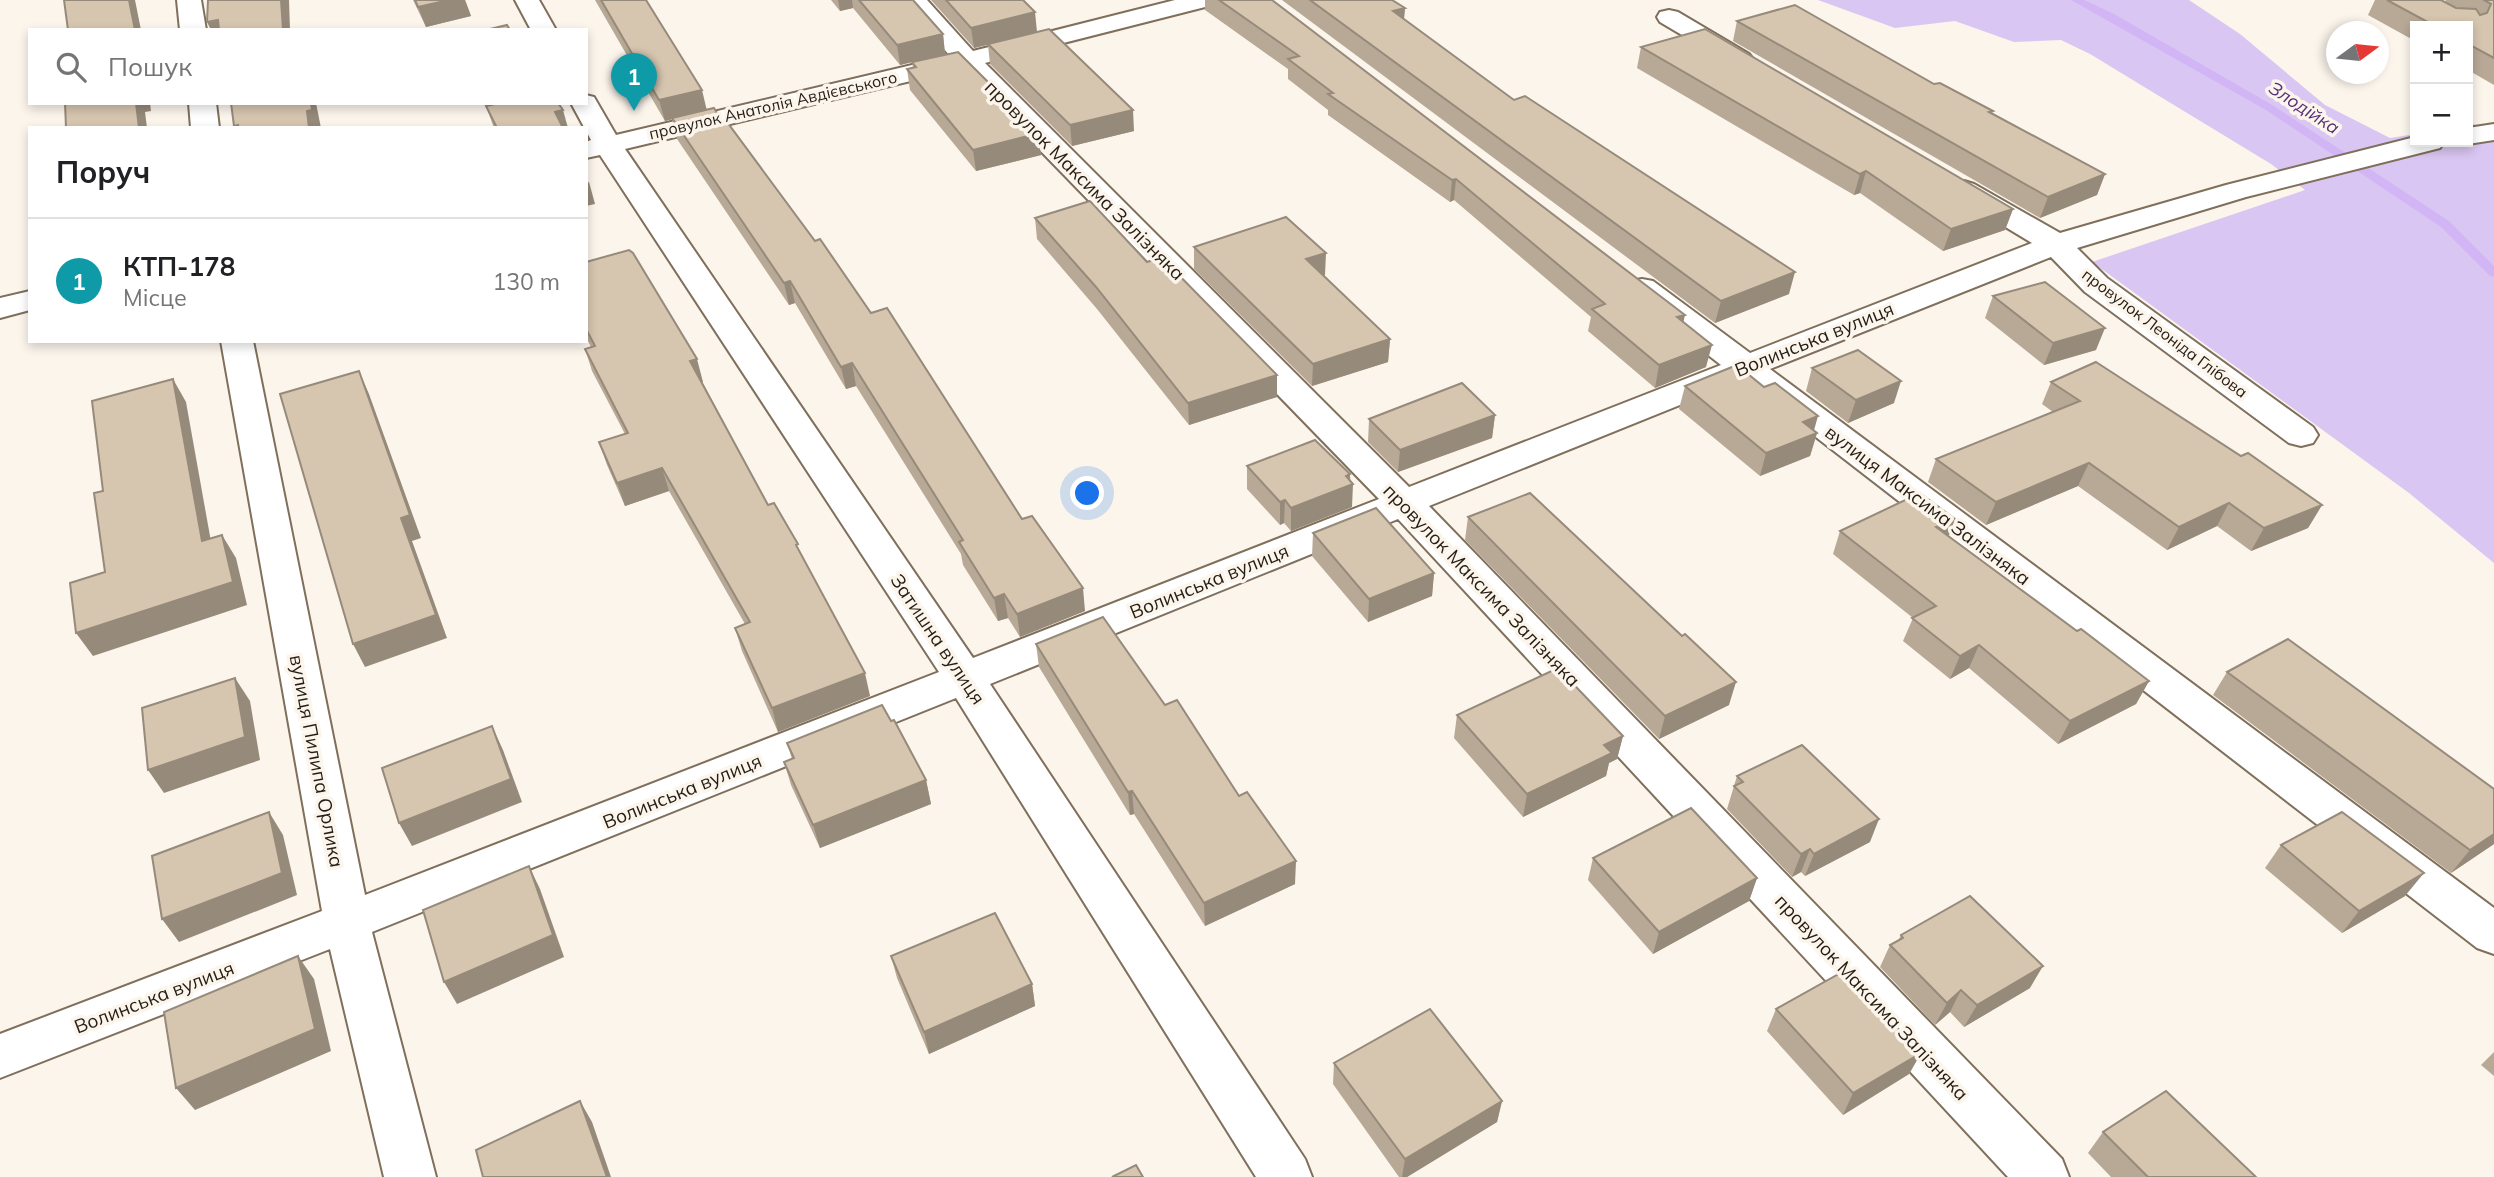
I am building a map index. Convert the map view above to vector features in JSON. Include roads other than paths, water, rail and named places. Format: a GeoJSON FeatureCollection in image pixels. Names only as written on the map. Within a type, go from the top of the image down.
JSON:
{"type":"FeatureCollection","features":[{"type":"Feature","properties":{"kind":"street"},"geometry":{"type":"LineString","coordinates":[[189,0],[193,28]]}},
{"type":"Feature","properties":{"kind":"street"},"geometry":{"type":"LineString","coordinates":[[527,0],[543,28]]}},
{"type":"Feature","properties":{"kind":"street","name":"провулок Максима Залізняка"},"geometry":{"type":"LineString","coordinates":[[914,0],[967,60],[1404,503],[2043,1177]]}},
{"type":"Feature","properties":{"kind":"street","name":"провулок Анатолія Авдієвського"},"geometry":{"type":"LineString","coordinates":[[597,147],[967,60],[1204,0]]}},
{"type":"Feature","properties":{"kind":"street"},"geometry":{"type":"LineString","coordinates":[[1669,17],[1763,72]]}},
{"type":"Feature","properties":{"kind":"street"},"geometry":{"type":"LineString","coordinates":[[202,105],[205,126]]}},
{"type":"Feature","properties":{"kind":"street","name":"Затишна вулиця"},"geometry":{"type":"LineString","coordinates":[[585,105],[597,147],[965,679],[1286,1177]]}},
{"type":"Feature","properties":{"kind":"street"},"geometry":{"type":"LineString","coordinates":[[2473,134],[2494,132]]}},
{"type":"Feature","properties":{"kind":"street","name":"Волинська вулиця"},"geometry":{"type":"LineString","coordinates":[[0,1056],[348,923],[2056,244],[2324,168],[2410,147]]}},
{"type":"Feature","properties":{"kind":"street","name":"провулок Леоніда Глібова"},"geometry":{"type":"LineString","coordinates":[[1939,175],[2056,244],[2096,285],[2301,435]]}},
{"type":"Feature","properties":{"kind":"street","name":"вулиця Максима Залізняка"},"geometry":{"type":"LineString","coordinates":[[1613,266],[2494,934]]}},
{"type":"Feature","properties":{"kind":"street"},"geometry":{"type":"LineString","coordinates":[[0,308],[28,301]]}},
{"type":"Feature","properties":{"kind":"street","name":"вулиця Пилипа Орлика"},"geometry":{"type":"LineString","coordinates":[[237,343],[348,923],[410,1177]]}},
{"type":"Feature","properties":{"kind":"waterway","name":"Злодійка"},"geometry":{"type":"LineString","coordinates":[[2076,0],[2110,16],[2270,108],[2445,224],[2494,273]]}},
{"type":"Feature","properties":{"kind":"place","name":"КТП-178"},"geometry":{"type":"Point","coordinates":[634,111]}}]}
